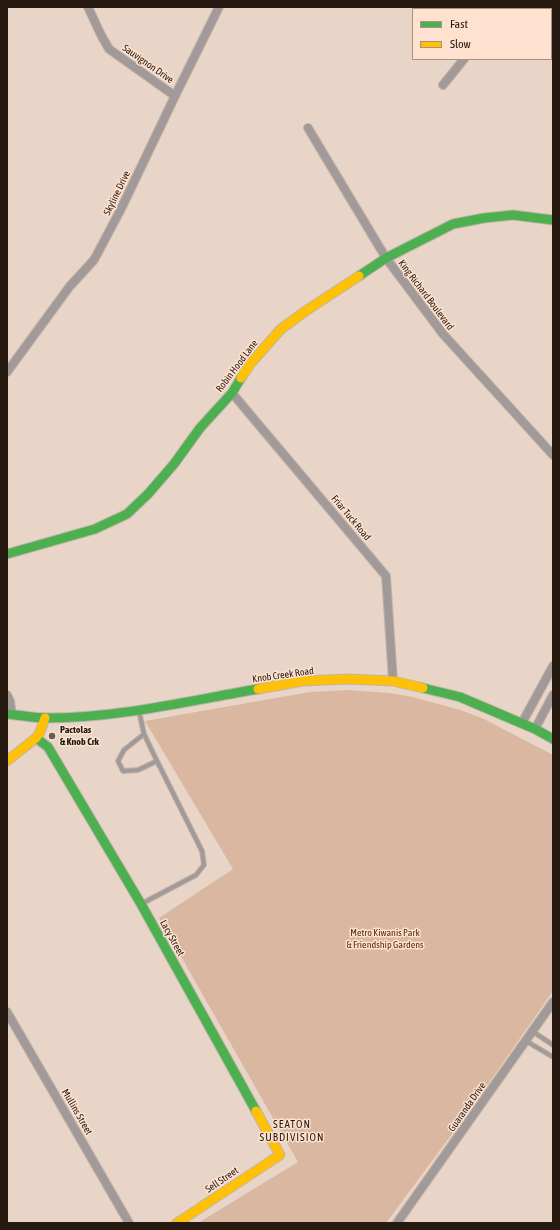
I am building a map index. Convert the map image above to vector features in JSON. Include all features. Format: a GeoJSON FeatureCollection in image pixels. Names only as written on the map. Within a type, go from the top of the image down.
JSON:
{"type":"FeatureCollection","features":[{"type":"Feature","properties":{"kind":"street","name":"Sauvignon Drive"},"geometry":{"type":"LineString","coordinates":[[88,7],[109,49],[175,96]]}},
{"type":"Feature","properties":{"kind":"street","name":"Skyline Drive"},"geometry":{"type":"LineString","coordinates":[[7,372],[23,348],[70,286],[94,260],[219,7]]}},
{"type":"Feature","properties":{"kind":"street"},"geometry":{"type":"LineString","coordinates":[[443,85],[463,60]]}},
{"type":"Feature","properties":{"kind":"street","name":"King Richard Boulevard"},"geometry":{"type":"LineString","coordinates":[[308,128],[386,258],[443,334],[553,455]]}},
{"type":"Feature","properties":{"kind":"street","name":"Robin Hood Lane"},"geometry":{"type":"LineString","coordinates":[[7,554],[94,529],[127,514],[148,494],[174,464],[200,428],[232,393],[251,363],[281,329],[386,258],[453,224],[484,218],[513,215],[553,220]]}},
{"type":"Feature","properties":{"kind":"street","name":"Friar Tuck Road"},"geometry":{"type":"LineString","coordinates":[[232,393],[386,576],[393,681]]}},
{"type":"Feature","properties":{"kind":"street"},"geometry":{"type":"LineString","coordinates":[[522,723],[553,666]]}},
{"type":"Feature","properties":{"kind":"street","name":"Knob Creek Road"},"geometry":{"type":"LineString","coordinates":[[10,714],[45,718],[94,716],[138,710],[303,681],[348,679],[393,681],[460,697],[522,723],[553,739]]}},
{"type":"Feature","properties":{"kind":"street"},"geometry":{"type":"LineString","coordinates":[[535,729],[553,695]]}},
{"type":"Feature","properties":{"kind":"street"},"geometry":{"type":"LineString","coordinates":[[7,696],[10,702],[10,714]]}},
{"type":"Feature","properties":{"kind":"street"},"geometry":{"type":"LineString","coordinates":[[7,761],[36,738],[45,718]]}},
{"type":"Feature","properties":{"kind":"street","name":"Lacy Street"},"geometry":{"type":"LineString","coordinates":[[36,738],[48,747],[141,904],[280,1155]]}},
{"type":"Feature","properties":{"kind":"street","name":"Guaranda Drive"},"geometry":{"type":"LineString","coordinates":[[397,1223],[553,1002]]}},
{"type":"Feature","properties":{"kind":"street","name":"Mullins Street"},"geometry":{"type":"LineString","coordinates":[[7,1012],[129,1223]]}},
{"type":"Feature","properties":{"kind":"street","name":"Sell Street"},"geometry":{"type":"LineString","coordinates":[[177,1223],[280,1155]]}},
{"type":"Feature","properties":{"kind":"lane"},"geometry":{"type":"LineString","coordinates":[[138,710],[144,734],[202,851],[204,865],[196,875],[141,904]]}},
{"type":"Feature","properties":{"kind":"lane"},"geometry":{"type":"LineString","coordinates":[[144,734],[124,750],[118,761],[123,771],[138,770],[157,761]]}},
{"type":"Feature","properties":{"kind":"lane"},"geometry":{"type":"LineString","coordinates":[[532,1031],[553,1045]]}},
{"type":"Feature","properties":{"kind":"lane"},"geometry":{"type":"LineString","coordinates":[[526,1041],[553,1057]]}},
{"type":"Feature","properties":{"kind":"green space","name":"Metro Kiwanis Park & Friendship Gardens"},"geometry":{"type":"Polygon","coordinates":[[[349,690],[389,693],[413,697],[460,710],[482,718],[553,755],[553,991],[472,1107],[386,1223],[198,1223],[298,1162],[159,918],[233,869],[145,721],[310,692],[349,690]]]}},
{"type":"Feature","properties":{"kind":"traffic: fast"},"geometry":{"type":"LineString","coordinates":[[359,276],[386,258],[453,224],[484,218],[513,215],[553,220]]}},
{"type":"Feature","properties":{"kind":"traffic: fast"},"geometry":{"type":"LineString","coordinates":[[7,554],[95,529],[127,514],[148,494],[174,464],[200,428],[232,393],[241,378]]}},
{"type":"Feature","properties":{"kind":"traffic: fast"},"geometry":{"type":"LineString","coordinates":[[423,688],[460,697],[535,729],[553,739]]}},
{"type":"Feature","properties":{"kind":"traffic: fast"},"geometry":{"type":"LineString","coordinates":[[7,714],[37,718],[100,715],[153,708],[258,689]]}},
{"type":"Feature","properties":{"kind":"traffic: fast"},"geometry":{"type":"LineString","coordinates":[[36,738],[48,747],[141,904],[256,1111]]}},
{"type":"Feature","properties":{"kind":"traffic: slow"},"geometry":{"type":"LineString","coordinates":[[241,378],[251,363],[281,329],[359,276]]}},
{"type":"Feature","properties":{"kind":"traffic: slow"},"geometry":{"type":"LineString","coordinates":[[258,689],[303,681],[348,679],[393,681],[423,688]]}},
{"type":"Feature","properties":{"kind":"traffic: slow"},"geometry":{"type":"LineString","coordinates":[[7,761],[36,738],[45,718]]}},
{"type":"Feature","properties":{"kind":"traffic: slow"},"geometry":{"type":"LineString","coordinates":[[177,1223],[280,1155],[256,1111]]}},
{"type":"Feature","properties":{"kind":"place","name":"Pactolas & Knob Crk"},"geometry":{"type":"Point","coordinates":[52,736]}},
{"type":"Feature","properties":{"kind":"district","name":"SEATON SUBDIVISION"},"geometry":{"type":"Point","coordinates":[292,1131]}}]}
